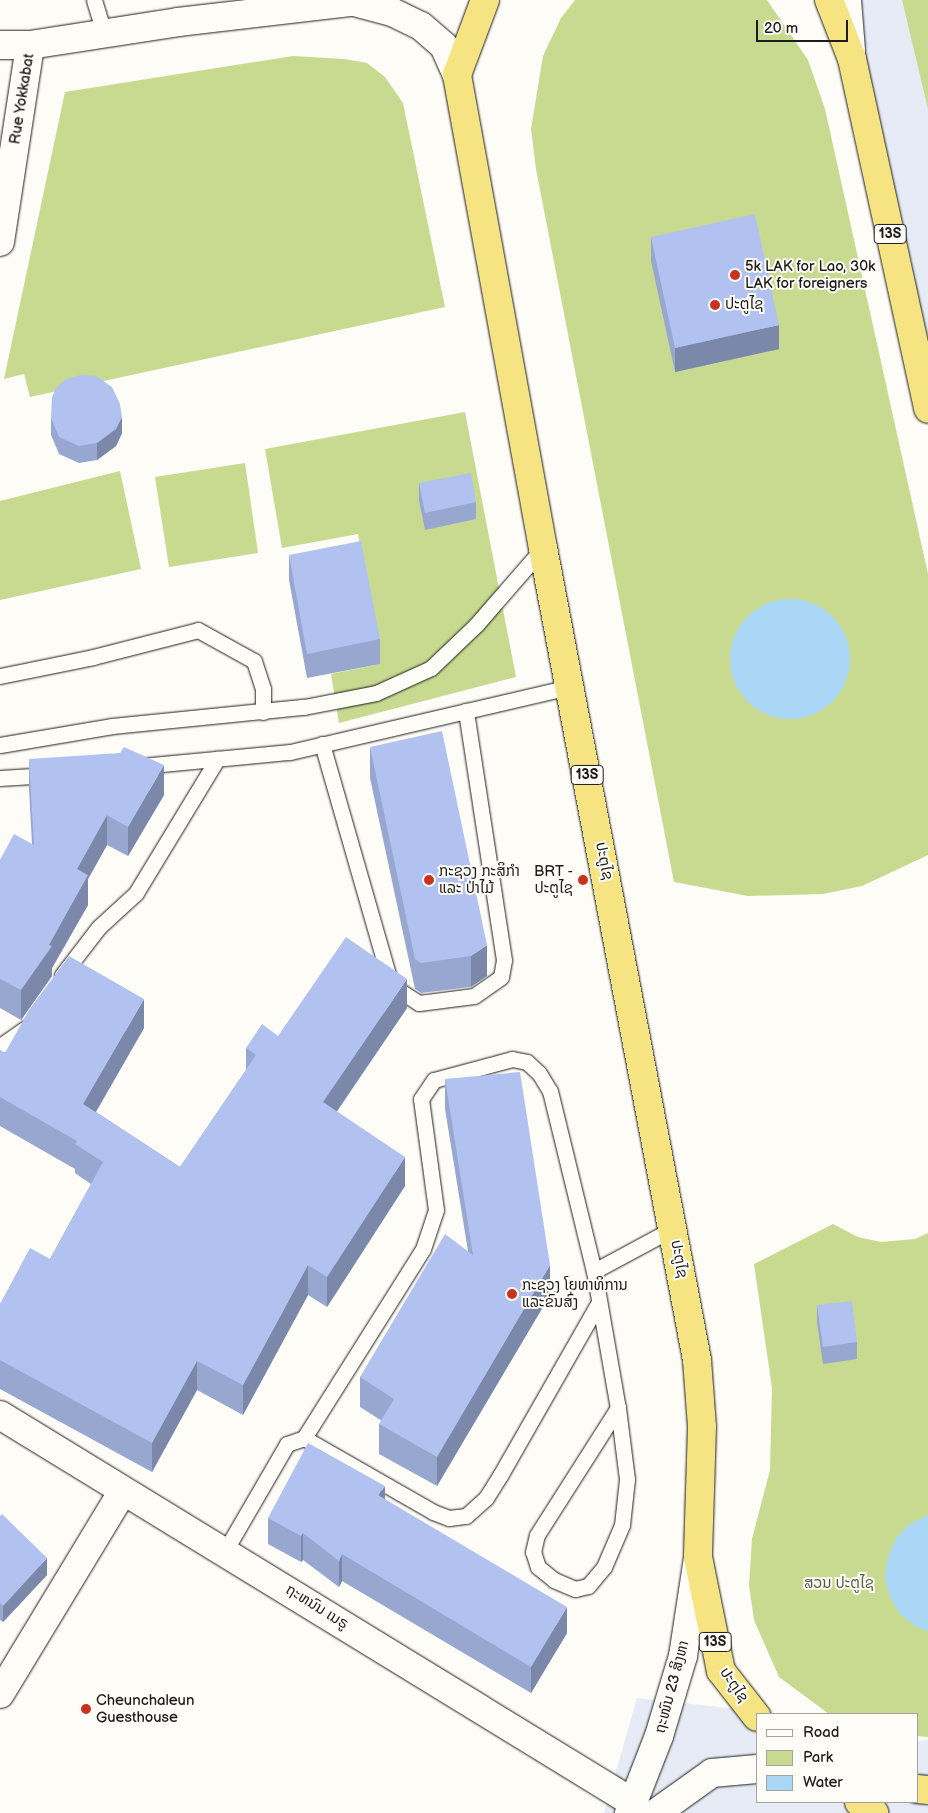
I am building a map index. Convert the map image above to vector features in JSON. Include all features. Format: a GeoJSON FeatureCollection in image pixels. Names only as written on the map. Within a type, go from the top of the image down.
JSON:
{"type":"FeatureCollection","features":[{"type":"Feature","properties":{"kind":"highway"},"geometry":{"type":"LineString","coordinates":[[457,75],[485,0]]}},
{"type":"Feature","properties":{"kind":"highway","name":"13S"},"geometry":{"type":"LineString","coordinates":[[829,0],[852,58],[928,409]]}},
{"type":"Feature","properties":{"kind":"highway","name":"ປະຕູໄຊ"},"geometry":{"type":"LineString","coordinates":[[457,75],[543,548],[674,1228],[697,1360],[702,1427],[698,1557],[721,1671],[756,1716]]}},
{"type":"Feature","properties":{"kind":"highway"},"geometry":{"type":"LineString","coordinates":[[860,1803],[874,1813]]}},
{"type":"Feature","properties":{"kind":"street"},"geometry":{"type":"LineString","coordinates":[[847,0],[852,58]]}},
{"type":"Feature","properties":{"kind":"street"},"geometry":{"type":"LineString","coordinates":[[0,45],[30,46],[104,32],[362,1],[392,12],[420,26],[444,46],[457,75]]}},
{"type":"Feature","properties":{"kind":"street","name":"Rue Yokkabat"},"geometry":{"type":"LineString","coordinates":[[0,242],[30,46]]}},
{"type":"Feature","properties":{"kind":"street","name":"ຖະຫນົນ ເນຣູ"},"geometry":{"type":"LineString","coordinates":[[0,1415],[225,1551],[630,1807]]}},
{"type":"Feature","properties":{"kind":"street"},"geometry":{"type":"LineString","coordinates":[[4,1677],[123,1491]]}},
{"type":"Feature","properties":{"kind":"street","name":"ຖະໜົນ 23 ສິງຫາ"},"geometry":{"type":"LineString","coordinates":[[630,1807],[659,1736],[683,1656],[698,1557]]}},
{"type":"Feature","properties":{"kind":"street"},"geometry":{"type":"LineString","coordinates":[[656,1813],[712,1773],[756,1769]]}},
{"type":"Feature","properties":{"kind":"lane"},"geometry":{"type":"LineString","coordinates":[[94,0],[104,32]]}},
{"type":"Feature","properties":{"kind":"lane"},"geometry":{"type":"LineString","coordinates":[[0,745],[112,726],[263,712],[376,693],[431,668],[476,625],[543,548]]}},
{"type":"Feature","properties":{"kind":"lane"},"geometry":{"type":"LineString","coordinates":[[0,676],[93,657],[198,630],[254,661],[262,689],[263,712]]}},
{"type":"Feature","properties":{"kind":"lane"},"geometry":{"type":"LineString","coordinates":[[122,768],[290,752],[569,687]]}},
{"type":"Feature","properties":{"kind":"lane"},"geometry":{"type":"LineString","coordinates":[[322,744],[391,984],[419,1003],[474,996],[501,977],[504,960],[466,711]]}},
{"type":"Feature","properties":{"kind":"lane"},"geometry":{"type":"LineString","coordinates":[[52,991],[99,927],[136,893],[217,759]]}},
{"type":"Feature","properties":{"kind":"lane"},"geometry":{"type":"LineString","coordinates":[[0,778],[65,774]]}},
{"type":"Feature","properties":{"kind":"lane"},"geometry":{"type":"LineString","coordinates":[[0,1046],[24,1032],[35,1015]]}},
{"type":"Feature","properties":{"kind":"lane"},"geometry":{"type":"LineString","coordinates":[[225,1551],[287,1444],[304,1438],[423,1249],[436,1210],[421,1100],[434,1080],[512,1059],[527,1062],[539,1073],[550,1092],[594,1271],[618,1408],[627,1479],[622,1525],[596,1580],[588,1586],[575,1589],[554,1580],[538,1567],[533,1552],[537,1535],[618,1408]]}},
{"type":"Feature","properties":{"kind":"lane"},"geometry":{"type":"LineString","coordinates":[[594,1271],[674,1228]]}},
{"type":"Feature","properties":{"kind":"lane"},"geometry":{"type":"LineString","coordinates":[[304,1438],[433,1512],[450,1518],[466,1516],[486,1498],[501,1474],[599,1302]]}},
{"type":"Feature","properties":{"kind":"shaded area"},"geometry":{"type":"Polygon","coordinates":[[[828,0],[928,0],[928,386],[828,0]]]}},
{"type":"Feature","properties":{"kind":"shaded area"},"geometry":{"type":"Polygon","coordinates":[[[637,1698],[773,1713],[756,1713],[756,1803],[918,1803],[918,1741],[928,1740],[928,1813],[604,1813],[637,1698]]]}},
{"type":"Feature","properties":{"kind":"green space"},"geometry":{"type":"Polygon","coordinates":[[[575,0],[767,0],[808,60],[825,109],[928,574],[928,855],[862,886],[823,894],[748,896],[674,882],[536,169],[531,129],[543,56],[561,18],[575,0]]]}},
{"type":"Feature","properties":{"kind":"green space"},"geometry":{"type":"Polygon","coordinates":[[[902,0],[928,0],[928,109],[902,0]]]}},
{"type":"Feature","properties":{"kind":"green space"},"geometry":{"type":"Polygon","coordinates":[[[293,56],[344,59],[367,63],[385,77],[403,103],[445,307],[30,397],[24,374],[4,379],[65,92],[293,56]]]}},
{"type":"Feature","properties":{"kind":"green space"},"geometry":{"type":"Polygon","coordinates":[[[465,412],[516,677],[339,723],[331,674],[380,664],[358,534],[282,548],[265,449],[465,412]]]}},
{"type":"Feature","properties":{"kind":"green space"},"geometry":{"type":"Polygon","coordinates":[[[245,463],[258,553],[169,567],[155,477],[245,463]]]}},
{"type":"Feature","properties":{"kind":"green space"},"geometry":{"type":"Polygon","coordinates":[[[120,471],[141,569],[0,600],[0,501],[120,471]]]}},
{"type":"Feature","properties":{"kind":"green space","name":"ສວນ ປະຕູໄຊ"},"geometry":{"type":"Polygon","coordinates":[[[833,1224],[858,1237],[881,1242],[915,1239],[928,1233],[928,1737],[918,1736],[918,1713],[828,1713],[779,1677],[754,1620],[749,1585],[752,1539],[770,1470],[772,1388],[754,1264],[833,1224]]]}},
{"type":"Feature","properties":{"kind":"water"},"geometry":{"type":"Polygon","coordinates":[[[790,599],[813,604],[823,609],[832,617],[840,626],[845,636],[850,659],[845,682],[840,692],[832,701],[823,709],[813,714],[790,719],[767,714],[757,709],[748,701],[740,692],[735,682],[730,659],[735,636],[740,626],[748,617],[757,609],[767,604],[790,599]]]}},
{"type":"Feature","properties":{"kind":"water"},"geometry":{"type":"Polygon","coordinates":[[[928,1515],[928,1631],[916,1627],[900,1614],[890,1597],[885,1577],[888,1557],[896,1538],[910,1524],[928,1515]]]}},
{"type":"Feature","properties":{"kind":"building","name":"ປະຕູໄຊ"},"geometry":{"type":"Polygon","coordinates":[[[755,214],[779,325],[675,348],[651,237],[755,214]]]}},
{"type":"Feature","properties":{"kind":"building"},"geometry":{"type":"Polygon","coordinates":[[[81,375],[96,376],[112,387],[120,404],[122,417],[116,429],[97,443],[79,446],[59,437],[51,418],[52,397],[57,387],[66,379],[81,375]]]}},
{"type":"Feature","properties":{"kind":"building"},"geometry":{"type":"Polygon","coordinates":[[[471,473],[476,502],[425,513],[419,483],[471,473]]]}},
{"type":"Feature","properties":{"kind":"building"},"geometry":{"type":"Polygon","coordinates":[[[361,541],[380,639],[307,654],[289,555],[361,541]]]}},
{"type":"Feature","properties":{"kind":"building","name":"ກະຊວງ ກະສິກຳ ແລະ ປ່າໄມ້"},"geometry":{"type":"Polygon","coordinates":[[[442,731],[487,945],[471,956],[421,963],[415,959],[370,747],[442,731]]]}},
{"type":"Feature","properties":{"kind":"building"},"geometry":{"type":"Polygon","coordinates":[[[124,747],[164,765],[128,827],[107,815],[77,869],[88,875],[49,945],[52,946],[21,990],[0,979],[0,860],[14,834],[34,845],[29,759],[120,753],[124,747]]]}},
{"type":"Feature","properties":{"kind":"building"},"geometry":{"type":"Polygon","coordinates":[[[346,937],[407,979],[323,1102],[405,1157],[327,1277],[308,1265],[243,1385],[197,1361],[152,1443],[0,1360],[0,1304],[30,1248],[50,1259],[103,1162],[75,1144],[77,1141],[0,1097],[0,1050],[5,1053],[29,1010],[69,956],[144,999],[83,1104],[180,1167],[256,1055],[246,1048],[262,1024],[278,1036],[346,937]]]}},
{"type":"Feature","properties":{"kind":"building","name":"ກະຊວງ ໂຍທາທິການ ແລະຂົນສົ່ງ"},"geometry":{"type":"Polygon","coordinates":[[[520,1072],[550,1265],[437,1457],[379,1424],[394,1399],[360,1377],[445,1234],[473,1255],[445,1079],[520,1072]]]}},
{"type":"Feature","properties":{"kind":"building"},"geometry":{"type":"Polygon","coordinates":[[[852,1301],[857,1342],[823,1347],[817,1305],[852,1301]]]}},
{"type":"Feature","properties":{"kind":"building"},"geometry":{"type":"Polygon","coordinates":[[[308,1443],[385,1486],[378,1495],[567,1607],[531,1667],[342,1554],[339,1561],[303,1533],[301,1536],[268,1518],[308,1443]]]}},
{"type":"Feature","properties":{"kind":"building"},"geometry":{"type":"Polygon","coordinates":[[[2,1514],[47,1558],[3,1606],[0,1603],[0,1516],[2,1514]]]}},
{"type":"Feature","properties":{"kind":"place","name":"5k LAK for Lao, 30k LAK for foreigners"},"geometry":{"type":"Point","coordinates":[735,275]}},
{"type":"Feature","properties":{"kind":"place","name":"ປະຕູໄຊ"},"geometry":{"type":"Point","coordinates":[715,305]}},
{"type":"Feature","properties":{"kind":"place","name":"ກະຊວງ ກະສິກຳ ແລະ ປ່າໄມ້"},"geometry":{"type":"Point","coordinates":[429,880]}},
{"type":"Feature","properties":{"kind":"place","name":"BRT - ປະຕູໄຊ"},"geometry":{"type":"Point","coordinates":[583,880]}},
{"type":"Feature","properties":{"kind":"place","name":"ກະຊວງ ໂຍທາທິການ ແລະຂົນສົ່ງ"},"geometry":{"type":"Point","coordinates":[512,1294]}},
{"type":"Feature","properties":{"kind":"place","name":"Cheunchaleun Guesthouse"},"geometry":{"type":"Point","coordinates":[86,1709]}}]}
